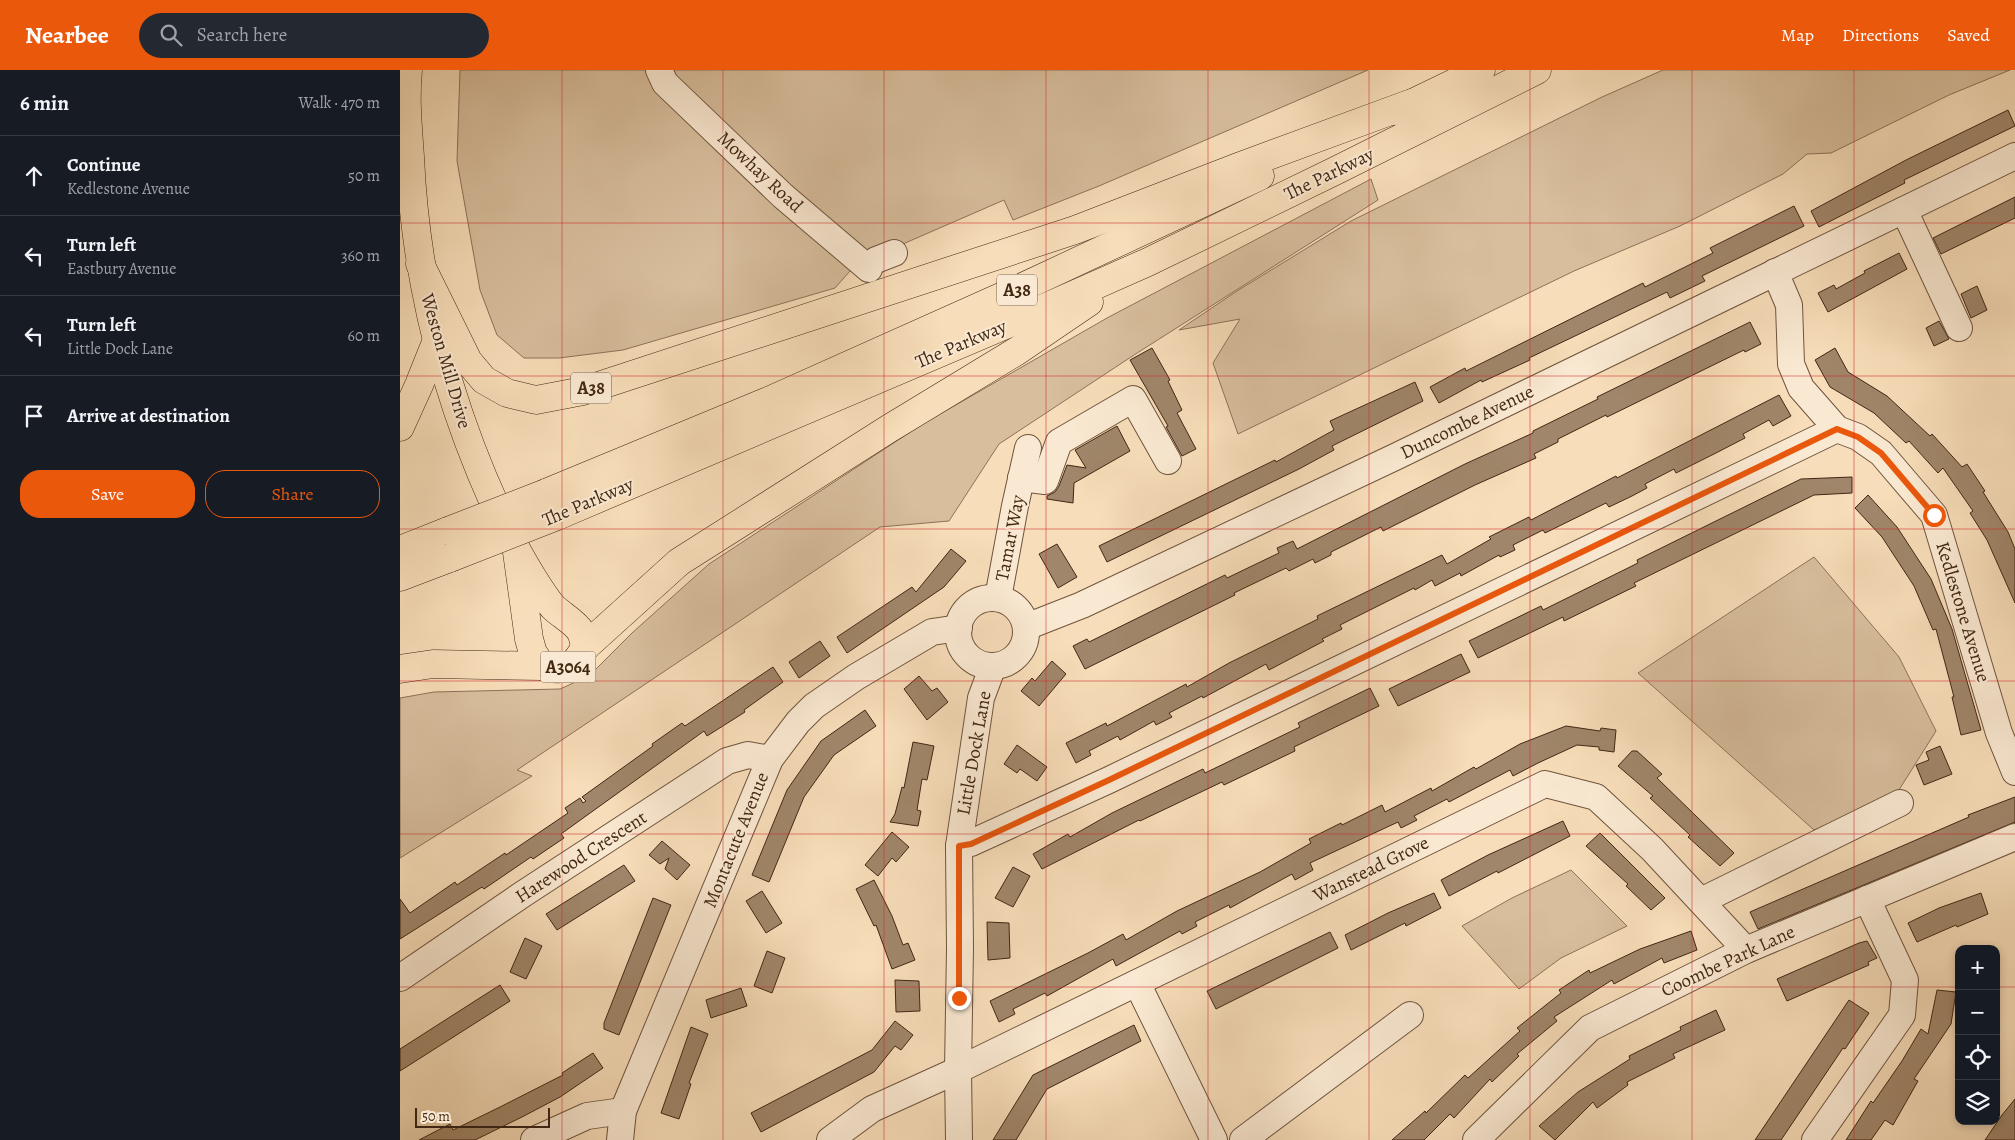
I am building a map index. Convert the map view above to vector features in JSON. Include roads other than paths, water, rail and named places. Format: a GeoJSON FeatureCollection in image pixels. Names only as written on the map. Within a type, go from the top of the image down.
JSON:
{"type":"FeatureCollection","features":[{"type":"Feature","properties":{"kind":"main road","name":"Weston Mill Drive"},"geometry":{"type":"LineString","coordinates":[[408,70],[406,88],[411,185],[420,264],[436,340],[450,391],[488,492],[517,552]]}},
{"type":"Feature","properties":{"kind":"main road","name":"The Parkway"},"geometry":{"type":"LineString","coordinates":[[552,505],[766,402],[1012,292],[1481,70]]}},
{"type":"Feature","properties":{"kind":"main road","name":"The Parkway"},"geometry":{"type":"LineString","coordinates":[[400,577],[449,544],[992,331],[1148,262],[1537,70]]}},
{"type":"Feature","properties":{"kind":"main road","name":"A38"},"geometry":{"type":"LineString","coordinates":[[420,264],[468,361],[484,380],[507,393],[536,400],[583,391],[1075,230],[1412,103]]}},
{"type":"Feature","properties":{"kind":"main road","name":"A38"},"geometry":{"type":"LineString","coordinates":[[585,647],[678,562],[890,428],[1017,351],[1148,262]]}},
{"type":"Feature","properties":{"kind":"main road"},"geometry":{"type":"LineString","coordinates":[[400,427],[436,340]]}},
{"type":"Feature","properties":{"kind":"main road","name":"The Parkway"},"geometry":{"type":"LineString","coordinates":[[400,550],[449,544]]}},
{"type":"Feature","properties":{"kind":"main road","name":"A3064"},"geometry":{"type":"LineString","coordinates":[[517,552],[552,606],[581,633],[585,647],[579,659],[565,668],[552,670],[542,666],[533,653],[529,639],[517,552]]}},
{"type":"Feature","properties":{"kind":"main road"},"geometry":{"type":"LineString","coordinates":[[400,669],[433,664],[542,666]]}},
{"type":"Feature","properties":{"kind":"street","name":"Mowhay Road"},"geometry":{"type":"LineString","coordinates":[[659,70],[665,83],[776,190],[880,260]]}},
{"type":"Feature","properties":{"kind":"street","name":"Duncombe Avenue"},"geometry":{"type":"LineString","coordinates":[[1026,627],[1091,601],[1395,457],[2015,156]]}},
{"type":"Feature","properties":{"kind":"street"},"geometry":{"type":"LineString","coordinates":[[1904,210],[1959,328]]}},
{"type":"Feature","properties":{"kind":"street","name":"Kedlestone Avenue"},"geometry":{"type":"LineString","coordinates":[[1775,272],[1789,305],[1792,364],[1801,388],[1837,429],[1858,437],[1881,453],[1934,515],[1999,733],[2015,772]]}},
{"type":"Feature","properties":{"kind":"street","name":"Tamar Way"},"geometry":{"type":"LineString","coordinates":[[1021,478],[1045,481],[1059,442],[1133,399],[1168,461]]}},
{"type":"Feature","properties":{"kind":"street"},"geometry":{"type":"LineString","coordinates":[[959,846],[971,844],[1118,775],[1837,429]]}},
{"type":"Feature","properties":{"kind":"street","name":"Tamar Way"},"geometry":{"type":"LineString","coordinates":[[998,598],[1028,448]]}},
{"type":"Feature","properties":{"kind":"street"},"geometry":{"type":"LineString","coordinates":[[998,598],[1012,604],[1022,615],[1026,627],[1024,643],[1017,656],[1005,664],[993,666],[978,663],[966,653],[959,640],[959,628],[963,614],[975,603],[984,599],[998,598]]}},
{"type":"Feature","properties":{"kind":"street","name":"Montacute Avenue"},"geometry":{"type":"LineString","coordinates":[[620,1140],[623,1111],[770,758],[798,722],[814,706],[856,677],[932,632],[959,628]]}},
{"type":"Feature","properties":{"kind":"street","name":"Little Dock Lane"},"geometry":{"type":"LineString","coordinates":[[959,1140],[959,846],[981,698],[993,666]]}},
{"type":"Feature","properties":{"kind":"street","name":"Harewood Crescent"},"geometry":{"type":"LineString","coordinates":[[400,978],[523,894],[727,762],[748,755],[770,758]]}},
{"type":"Feature","properties":{"kind":"street","name":"Wanstead Grove"},"geometry":{"type":"LineString","coordinates":[[830,1140],[872,1109],[958,1070],[1545,784],[1596,797],[1652,848],[1746,950]]}},
{"type":"Feature","properties":{"kind":"street"},"geometry":{"type":"LineString","coordinates":[[1701,900],[1900,803]]}},
{"type":"Feature","properties":{"kind":"street","name":"Coombe Park Lane"},"geometry":{"type":"LineString","coordinates":[[1476,1140],[1590,1028],[1746,950],[2015,837]]}},
{"type":"Feature","properties":{"kind":"street"},"geometry":{"type":"LineString","coordinates":[[1815,1140],[1902,1015],[1905,980],[1867,899]]}},
{"type":"Feature","properties":{"kind":"street"},"geometry":{"type":"LineString","coordinates":[[1137,983],[1214,1140]]}},
{"type":"Feature","properties":{"kind":"street"},"geometry":{"type":"LineString","coordinates":[[1243,1140],[1410,1015]]}},
{"type":"Feature","properties":{"kind":"street"},"geometry":{"type":"LineString","coordinates":[[534,1140],[587,1116],[623,1111]]}}]}
